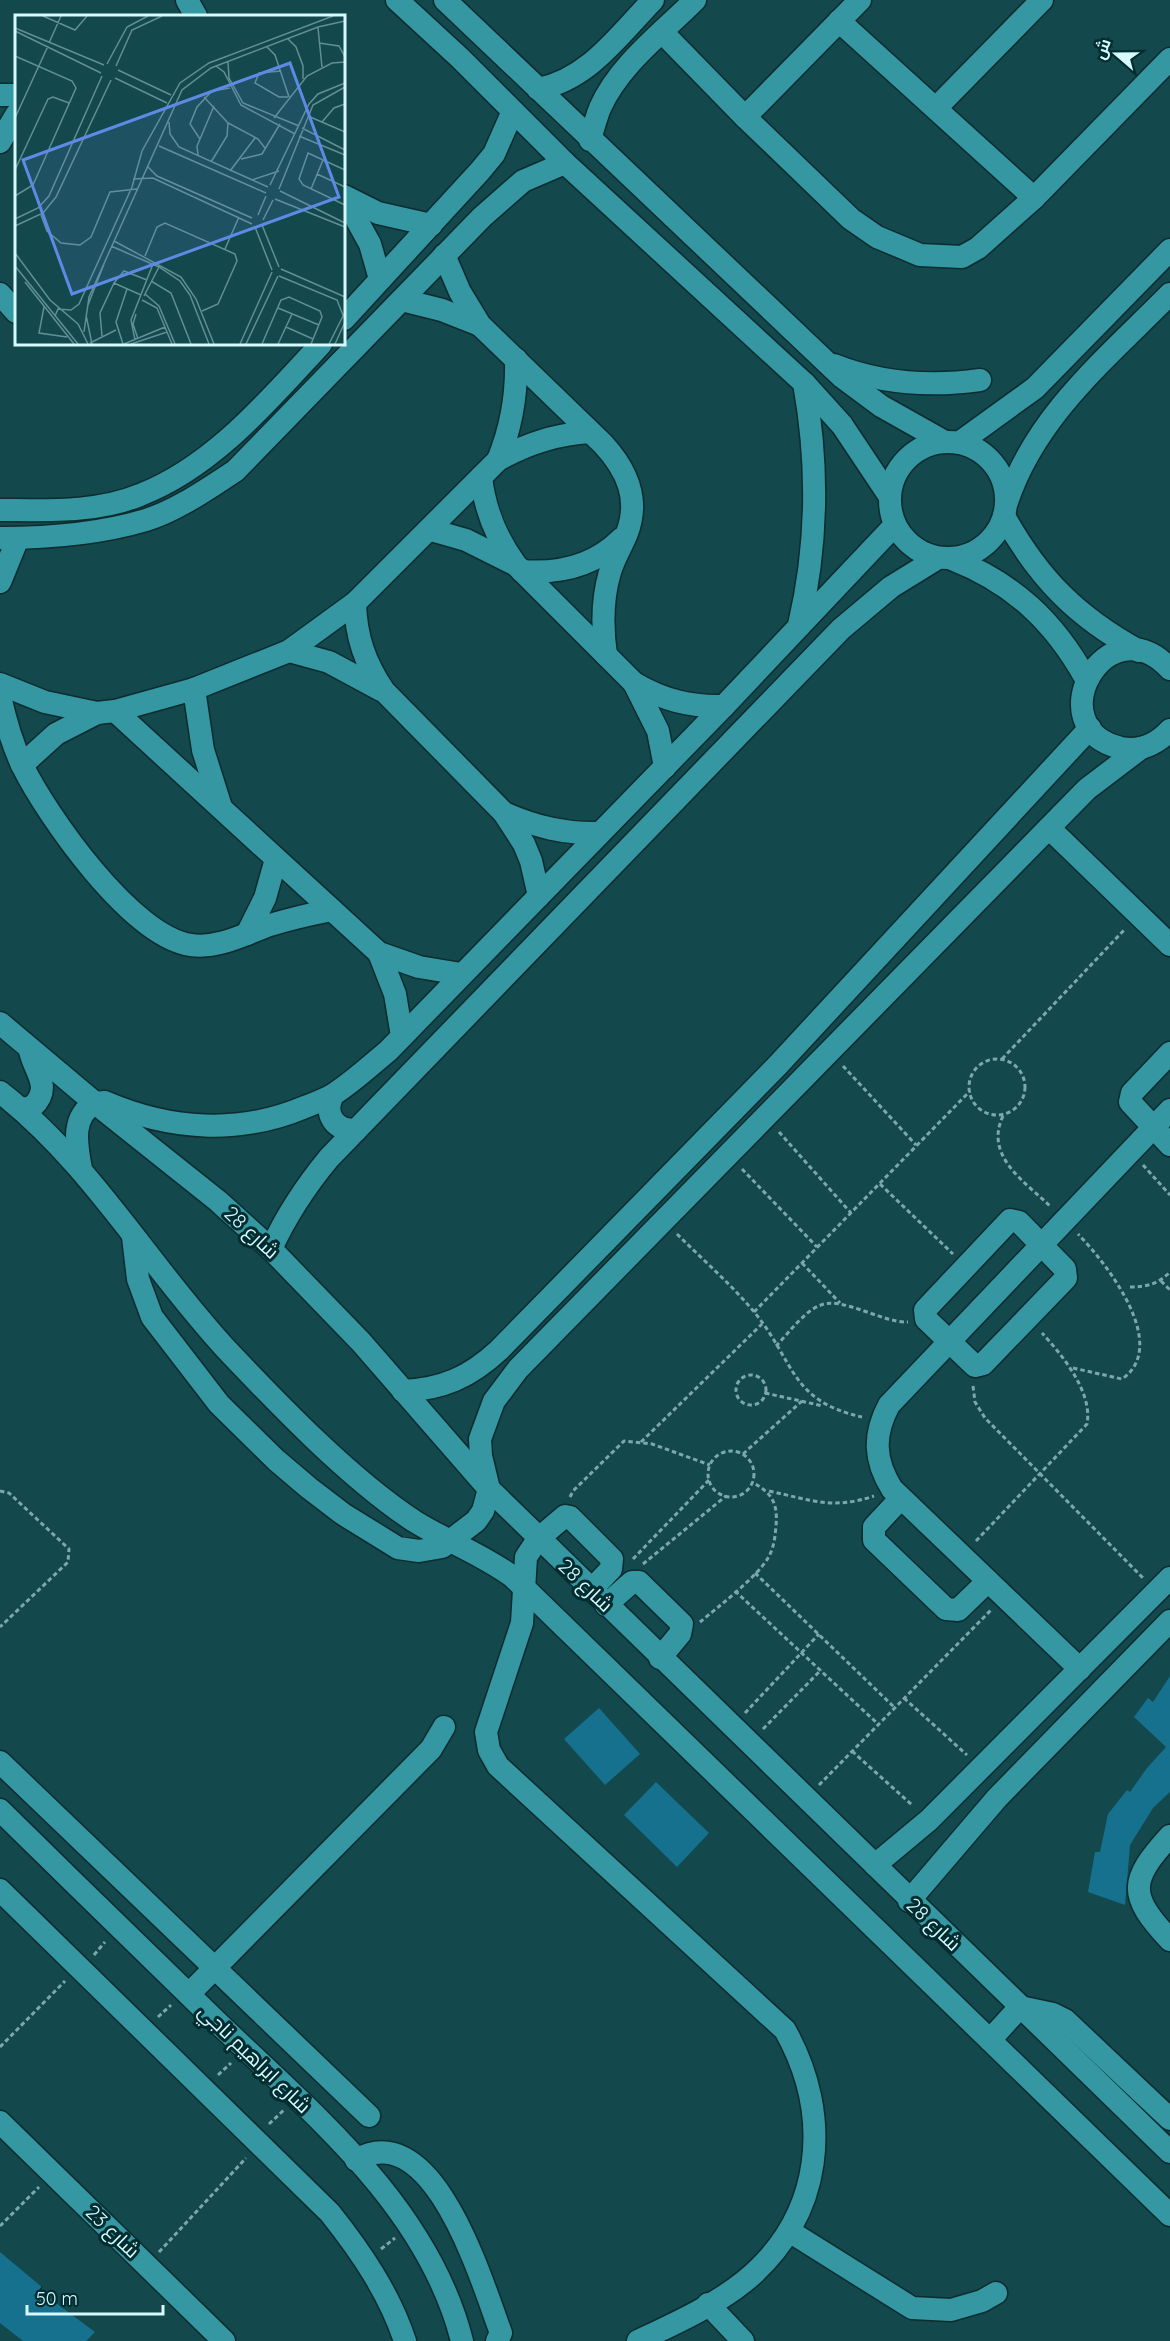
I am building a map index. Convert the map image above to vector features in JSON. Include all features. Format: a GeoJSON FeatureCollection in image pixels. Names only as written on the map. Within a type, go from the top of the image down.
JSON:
{"type":"FeatureCollection","features":[{"type":"Feature","properties":{"kind":"street"},"geometry":{"type":"LineString","coordinates":[[176,15],[181,0]]}},
{"type":"Feature","properties":{"kind":"street"},"geometry":{"type":"LineString","coordinates":[[187,0],[195,15]]}},
{"type":"Feature","properties":{"kind":"street"},"geometry":{"type":"LineString","coordinates":[[397,0],[565,163],[804,383],[843,425],[890,497],[895,525],[913,547],[1000,581],[1041,614],[1073,656],[1086,679]]}},
{"type":"Feature","properties":{"kind":"street"},"geometry":{"type":"LineString","coordinates":[[538,89],[559,86],[591,65],[653,0]]}},
{"type":"Feature","properties":{"kind":"street"},"geometry":{"type":"LineString","coordinates":[[590,140],[600,109],[613,84],[635,58],[695,0]]}},
{"type":"Feature","properties":{"kind":"street"},"geometry":{"type":"LineString","coordinates":[[745,117],[860,0]]}},
{"type":"Feature","properties":{"kind":"street"},"geometry":{"type":"LineString","coordinates":[[936,108],[1042,0]]}},
{"type":"Feature","properties":{"kind":"street"},"geometry":{"type":"LineString","coordinates":[[457,4],[590,140],[823,361],[880,406],[952,442],[975,448],[994,464],[1005,486],[1006,510],[1020,545],[1061,596],[1102,629],[1140,651],[1152,654],[1170,669]]}},
{"type":"Feature","properties":{"kind":"street"},"geometry":{"type":"LineString","coordinates":[[839,21],[1034,198]]}},
{"type":"Feature","properties":{"kind":"street"},"geometry":{"type":"LineString","coordinates":[[663,33],[745,117],[851,219],[878,237],[920,255],[962,257],[978,248],[1034,198],[1170,58]]}},
{"type":"Feature","properties":{"kind":"street"},"geometry":{"type":"LineString","coordinates":[[615,39],[635,58]]}},
{"type":"Feature","properties":{"kind":"street"},"geometry":{"type":"LineString","coordinates":[[345,318],[494,154],[513,111]]}},
{"type":"Feature","properties":{"kind":"street"},"geometry":{"type":"LineString","coordinates":[[0,142],[15,117]]}},
{"type":"Feature","properties":{"kind":"street"},"geometry":{"type":"LineString","coordinates":[[0,582],[9,538],[68,536],[148,519],[189,501],[235,471],[505,195],[533,176],[565,163]]}},
{"type":"Feature","properties":{"kind":"street"},"geometry":{"type":"LineString","coordinates":[[480,171],[505,195]]}},
{"type":"Feature","properties":{"kind":"street"},"geometry":{"type":"LineString","coordinates":[[345,197],[395,218],[431,225]]}},
{"type":"Feature","properties":{"kind":"street"},"geometry":{"type":"LineString","coordinates":[[345,199],[370,244],[380,279]]}},
{"type":"Feature","properties":{"kind":"street"},"geometry":{"type":"LineString","coordinates":[[890,497],[898,471],[907,459],[918,450],[952,442],[998,417],[1035,388],[1170,250]]}},
{"type":"Feature","properties":{"kind":"street"},"geometry":{"type":"LineString","coordinates":[[444,255],[460,292],[480,325],[617,459],[627,476],[632,495],[632,514],[605,592],[603,634],[606,655]]}},
{"type":"Feature","properties":{"kind":"street"},"geometry":{"type":"LineString","coordinates":[[0,294],[15,311]]}},
{"type":"Feature","properties":{"kind":"street"},"geometry":{"type":"LineString","coordinates":[[271,1249],[286,1216],[301,1192],[356,1130],[841,629],[891,587],[945,558],[970,555],[985,546],[997,532],[1022,464],[1055,412],[1170,294]]}},
{"type":"Feature","properties":{"kind":"street"},"geometry":{"type":"LineString","coordinates":[[402,300],[442,310],[480,325]]}},
{"type":"Feature","properties":{"kind":"street"},"geometry":{"type":"LineString","coordinates":[[0,510],[60,511],[139,496],[175,478],[222,444],[320,345]]}},
{"type":"Feature","properties":{"kind":"street"},"geometry":{"type":"LineString","coordinates":[[498,460],[506,441],[515,400],[516,359]]}},
{"type":"Feature","properties":{"kind":"street"},"geometry":{"type":"LineString","coordinates":[[823,361],[867,376],[900,382],[935,384],[980,380]]}},
{"type":"Feature","properties":{"kind":"street"},"geometry":{"type":"LineString","coordinates":[[292,375],[312,394]]}},
{"type":"Feature","properties":{"kind":"street"},"geometry":{"type":"LineString","coordinates":[[799,627],[812,558],[815,511],[814,453],[804,383]]}},
{"type":"Feature","properties":{"kind":"street"},"geometry":{"type":"LineString","coordinates":[[22,765],[56,734],[106,712],[194,689],[289,651],[355,603],[431,530],[498,460],[542,440],[590,432]]}},
{"type":"Feature","properties":{"kind":"street"},"geometry":{"type":"LineString","coordinates":[[481,477],[488,515],[495,533],[519,568],[634,683],[659,696],[686,705],[724,706]]}},
{"type":"Feature","properties":{"kind":"street"},"geometry":{"type":"LineString","coordinates":[[81,1169],[76,1133],[82,1116],[94,1103],[105,1102],[168,1123],[211,1127],[261,1121],[292,1113],[333,1095],[402,1036],[724,706],[895,525]]}},
{"type":"Feature","properties":{"kind":"street"},"geometry":{"type":"LineString","coordinates":[[431,530],[466,540],[519,568],[560,571],[597,558],[626,533]]}},
{"type":"Feature","properties":{"kind":"street"},"geometry":{"type":"LineString","coordinates":[[355,603],[356,622],[365,659],[384,692],[504,813],[524,843],[531,861],[539,896]]}},
{"type":"Feature","properties":{"kind":"street"},"geometry":{"type":"LineString","coordinates":[[289,651],[329,662],[384,692]]}},
{"type":"Feature","properties":{"kind":"street"},"geometry":{"type":"LineString","coordinates":[[1140,651],[1114,653],[1102,659],[1086,679],[1082,704],[1090,728],[1113,746],[1141,748]]}},
{"type":"Feature","properties":{"kind":"street"},"geometry":{"type":"LineString","coordinates":[[634,683],[658,731],[665,766]]}},
{"type":"Feature","properties":{"kind":"street"},"geometry":{"type":"LineString","coordinates":[[0,684],[45,702],[106,712],[221,809],[379,953],[419,967],[461,974]]}},
{"type":"Feature","properties":{"kind":"street"},"geometry":{"type":"LineString","coordinates":[[194,689],[203,750],[221,809]]}},
{"type":"Feature","properties":{"kind":"street"},"geometry":{"type":"LineString","coordinates":[[0,696],[7,724],[22,765],[46,807],[74,848],[106,885],[164,936],[191,945],[219,944],[289,920],[332,910]]}},
{"type":"Feature","properties":{"kind":"street"},"geometry":{"type":"LineString","coordinates":[[403,1391],[446,1385],[466,1376],[499,1350],[777,1066],[1090,728]]}},
{"type":"Feature","properties":{"kind":"street"},"geometry":{"type":"LineString","coordinates":[[133,1237],[138,1279],[152,1317],[213,1397],[276,1461],[343,1514],[388,1544],[419,1551],[442,1547],[453,1541],[476,1521],[487,1501],[489,1489],[481,1455],[480,1438],[494,1401],[518,1369],[1100,777],[1170,731]]}},
{"type":"Feature","properties":{"kind":"street"},"geometry":{"type":"LineString","coordinates":[[504,813],[560,832],[600,833]]}},
{"type":"Feature","properties":{"kind":"street"},"geometry":{"type":"LineString","coordinates":[[1049,828],[1170,945]]}},
{"type":"Feature","properties":{"kind":"street"},"geometry":{"type":"LineString","coordinates":[[247,934],[265,898],[276,859]]}},
{"type":"Feature","properties":{"kind":"street"},"geometry":{"type":"LineString","coordinates":[[379,953],[395,994],[402,1036]]}},
{"type":"Feature","properties":{"kind":"street","name":"شارع 28"},"geometry":{"type":"LineString","coordinates":[[0,1023],[94,1103],[190,1178],[271,1249],[317,1294],[489,1489],[538,1539],[1170,2152]]}},
{"type":"Feature","properties":{"kind":"street"},"geometry":{"type":"LineString","coordinates":[[22,1109],[32,1107],[43,1090],[44,1083],[29,1047]]}},
{"type":"Feature","properties":{"kind":"street"},"geometry":{"type":"LineString","coordinates":[[1170,1053],[1130,1097],[1131,1106],[1170,1145]]}},
{"type":"Feature","properties":{"kind":"street"},"geometry":{"type":"LineString","coordinates":[[777,1066],[796,1085]]}},
{"type":"Feature","properties":{"kind":"street"},"geometry":{"type":"LineString","coordinates":[[0,1092],[22,1109],[81,1169],[133,1237],[226,1348],[309,1432],[399,1510],[492,1562],[526,1590],[1170,2215]]}},
{"type":"Feature","properties":{"kind":"street"},"geometry":{"type":"LineString","coordinates":[[333,1095],[329,1108],[333,1120],[343,1129],[356,1130]]}},
{"type":"Feature","properties":{"kind":"street"},"geometry":{"type":"LineString","coordinates":[[1080,1669],[897,1494],[882,1474],[877,1457],[877,1439],[881,1421],[889,1405],[1170,1110]]}},
{"type":"Feature","properties":{"kind":"street"},"geometry":{"type":"LineString","coordinates":[[1010,1220],[1019,1222],[1041,1245],[1065,1269],[1066,1278],[984,1364],[975,1366],[926,1319],[927,1306],[1010,1220]]}},
{"type":"Feature","properties":{"kind":"street"},"geometry":{"type":"LineString","coordinates":[[499,1350],[518,1369]]}},
{"type":"Feature","properties":{"kind":"street"},"geometry":{"type":"LineString","coordinates":[[897,1494],[874,1527],[874,1540],[946,1609],[957,1610],[988,1581]]}},
{"type":"Feature","properties":{"kind":"street"},"geometry":{"type":"LineString","coordinates":[[598,1597],[612,1566],[612,1559],[567,1516],[563,1517],[531,1547],[523,1568],[526,1590],[519,1636],[487,1723],[489,1750],[498,1766],[785,2030],[805,2072],[812,2095],[815,2130],[813,2165],[807,2188],[789,2231],[775,2250],[745,2281],[708,2304],[638,2341]]}},
{"type":"Feature","properties":{"kind":"street"},"geometry":{"type":"LineString","coordinates":[[598,1597],[634,1581],[639,1582],[682,1624],[680,1634],[660,1658]]}},
{"type":"Feature","properties":{"kind":"street"},"geometry":{"type":"LineString","coordinates":[[875,1865],[929,1820],[1163,1585]]}},
{"type":"Feature","properties":{"kind":"street"},"geometry":{"type":"LineString","coordinates":[[909,1901],[997,1798],[1168,1626]]}},
{"type":"Feature","properties":{"kind":"street"},"geometry":{"type":"LineString","coordinates":[[187,1993],[431,1749],[444,1727]]}},
{"type":"Feature","properties":{"kind":"street"},"geometry":{"type":"LineString","coordinates":[[0,1762],[369,2116]]}},
{"type":"Feature","properties":{"kind":"street"},"geometry":{"type":"LineString","coordinates":[[978,1771],[997,1798]]}},
{"type":"Feature","properties":{"kind":"street","name":"شارع ابراهيم ناجي"},"geometry":{"type":"LineString","coordinates":[[0,1810],[296,2098],[381,2186],[411,2226],[431,2258],[462,2341]]}},
{"type":"Feature","properties":{"kind":"street"},"geometry":{"type":"LineString","coordinates":[[1170,1836],[1141,1871],[1138,1886],[1145,1910],[1170,1940]]}},
{"type":"Feature","properties":{"kind":"street"},"geometry":{"type":"LineString","coordinates":[[0,1890],[330,2213],[366,2261],[387,2299],[405,2341]]}},
{"type":"Feature","properties":{"kind":"street"},"geometry":{"type":"LineString","coordinates":[[990,2040],[1020,2007],[1053,2014],[1065,2020],[1170,2119]]}},
{"type":"Feature","properties":{"kind":"street","name":"شارع 23"},"geometry":{"type":"LineString","coordinates":[[0,2122],[224,2341]]}},
{"type":"Feature","properties":{"kind":"street"},"geometry":{"type":"LineString","coordinates":[[356,2160],[373,2152],[401,2156],[442,2196],[467,2242],[501,2333],[497,2341]]}},
{"type":"Feature","properties":{"kind":"street"},"geometry":{"type":"LineString","coordinates":[[789,2231],[912,2308],[951,2310],[982,2301],[996,2293]]}},
{"type":"Feature","properties":{"kind":"street"},"geometry":{"type":"LineString","coordinates":[[708,2304],[743,2341]]}},
{"type":"Feature","properties":{"kind":"path"},"geometry":{"type":"LineString","coordinates":[[754,1312],[970,1091],[973,1074],[978,1067],[985,1062],[1002,1059],[1138,915]]}},
{"type":"Feature","properties":{"kind":"path"},"geometry":{"type":"LineString","coordinates":[[829,1052],[917,1145]]}},
{"type":"Feature","properties":{"kind":"path"},"geometry":{"type":"LineString","coordinates":[[1002,1059],[1017,1067],[1025,1082],[1023,1100],[1003,1116],[997,1137],[1002,1158],[1135,1294]]}},
{"type":"Feature","properties":{"kind":"path"},"geometry":{"type":"LineString","coordinates":[[970,1091],[978,1107],[985,1112],[1003,1116]]}},
{"type":"Feature","properties":{"kind":"path"},"geometry":{"type":"LineString","coordinates":[[766,1117],[851,1213]]}},
{"type":"Feature","properties":{"kind":"path"},"geometry":{"type":"LineString","coordinates":[[1130,1152],[1170,1195]]}},
{"type":"Feature","properties":{"kind":"path"},"geometry":{"type":"LineString","coordinates":[[728,1155],[817,1247]]}},
{"type":"Feature","properties":{"kind":"path"},"geometry":{"type":"LineString","coordinates":[[880,1184],[965,1266]]}},
{"type":"Feature","properties":{"kind":"path"},"geometry":{"type":"LineString","coordinates":[[663,1220],[754,1312],[805,1388],[825,1406]]}},
{"type":"Feature","properties":{"kind":"path"},"geometry":{"type":"LineString","coordinates":[[802,1263],[841,1305]]}},
{"type":"Feature","properties":{"kind":"path"},"geometry":{"type":"LineString","coordinates":[[1130,1287],[1146,1287],[1161,1281],[1170,1272]]}},
{"type":"Feature","properties":{"kind":"path"},"geometry":{"type":"LineString","coordinates":[[1161,1281],[1170,1290]]}},
{"type":"Feature","properties":{"kind":"path"},"geometry":{"type":"LineString","coordinates":[[776,1346],[820,1305],[841,1305],[892,1321],[926,1319]]}},
{"type":"Feature","properties":{"kind":"path"},"geometry":{"type":"LineString","coordinates":[[962,1556],[1087,1424],[1087,1413],[1073,1368],[1028,1319]]}},
{"type":"Feature","properties":{"kind":"path"},"geometry":{"type":"LineString","coordinates":[[641,1442],[762,1323]]}},
{"type":"Feature","properties":{"kind":"path"},"geometry":{"type":"LineString","coordinates":[[975,1366],[973,1395],[979,1410],[1040,1474],[1163,1585]]}},
{"type":"Feature","properties":{"kind":"path"},"geometry":{"type":"LineString","coordinates":[[1073,1368],[1122,1379],[1138,1370]]}},
{"type":"Feature","properties":{"kind":"path"},"geometry":{"type":"LineString","coordinates":[[755,1376],[764,1383],[765,1393],[759,1402],[749,1405],[739,1400],[736,1385],[744,1377],[755,1376]]}},
{"type":"Feature","properties":{"kind":"path"},"geometry":{"type":"LineString","coordinates":[[765,1393],[881,1421]]}},
{"type":"Feature","properties":{"kind":"path"},"geometry":{"type":"LineString","coordinates":[[743,1454],[802,1401]]}},
{"type":"Feature","properties":{"kind":"path"},"geometry":{"type":"LineString","coordinates":[[567,1516],[569,1499],[580,1483],[619,1444],[641,1442],[710,1465]]}},
{"type":"Feature","properties":{"kind":"path"},"geometry":{"type":"LineString","coordinates":[[728,1451],[743,1454],[752,1467],[752,1482],[741,1494],[726,1496],[718,1493],[709,1480],[710,1465],[720,1454],[728,1451]]}},
{"type":"Feature","properties":{"kind":"path"},"geometry":{"type":"LineString","coordinates":[[612,1566],[631,1561],[709,1480]]}},
{"type":"Feature","properties":{"kind":"path"},"geometry":{"type":"LineString","coordinates":[[752,1482],[768,1491],[838,1505],[897,1494]]}},
{"type":"Feature","properties":{"kind":"path"},"geometry":{"type":"LineString","coordinates":[[0,1491],[9,1493],[69,1549],[68,1562],[0,1627]]}},
{"type":"Feature","properties":{"kind":"path"},"geometry":{"type":"LineString","coordinates":[[682,1628],[696,1625],[768,1559],[774,1542],[776,1507],[768,1491]]}},
{"type":"Feature","properties":{"kind":"path"},"geometry":{"type":"LineString","coordinates":[[634,1581],[642,1565],[726,1496]]}},
{"type":"Feature","properties":{"kind":"path"},"geometry":{"type":"LineString","coordinates":[[754,1573],[895,1708]]}},
{"type":"Feature","properties":{"kind":"path"},"geometry":{"type":"LineString","coordinates":[[735,1591],[878,1724]]}},
{"type":"Feature","properties":{"kind":"path"},"geometry":{"type":"LineString","coordinates":[[805,1799],[1004,1596]]}},
{"type":"Feature","properties":{"kind":"path"},"geometry":{"type":"LineString","coordinates":[[732,1727],[819,1634]]}},
{"type":"Feature","properties":{"kind":"path"},"geometry":{"type":"LineString","coordinates":[[748,1744],[820,1670]]}},
{"type":"Feature","properties":{"kind":"path"},"geometry":{"type":"LineString","coordinates":[[904,1698],[978,1771]]}},
{"type":"Feature","properties":{"kind":"path"},"geometry":{"type":"LineString","coordinates":[[852,1751],[929,1820]]}},
{"type":"Feature","properties":{"kind":"path"},"geometry":{"type":"LineString","coordinates":[[0,2047],[118,1927]]}},
{"type":"Feature","properties":{"kind":"path"},"geometry":{"type":"LineString","coordinates":[[144,2031],[187,1993]]}},
{"type":"Feature","properties":{"kind":"path"},"geometry":{"type":"LineString","coordinates":[[204,2089],[245,2048]]}},
{"type":"Feature","properties":{"kind":"path"},"geometry":{"type":"LineString","coordinates":[[148,2265],[296,2098]]}},
{"type":"Feature","properties":{"kind":"path"},"geometry":{"type":"LineString","coordinates":[[0,2226],[53,2173]]}},
{"type":"Feature","properties":{"kind":"path"},"geometry":{"type":"LineString","coordinates":[[366,2261],[411,2226]]}},
{"type":"Feature","properties":{"kind":"building"},"geometry":{"type":"Polygon","coordinates":[[[1170,1676],[1170,1792],[1153,1808],[1130,1845],[1125,1905],[1088,1892],[1095,1852],[1100,1852],[1108,1814],[1127,1790],[1130,1792],[1166,1747],[1134,1717],[1148,1698],[1153,1702],[1170,1676]]]}},
{"type":"Feature","properties":{"kind":"building"},"geometry":{"type":"Polygon","coordinates":[[[599,1708],[640,1754],[605,1785],[564,1739],[599,1708]]]}},
{"type":"Feature","properties":{"kind":"building"},"geometry":{"type":"Polygon","coordinates":[[[656,1782],[709,1833],[677,1867],[624,1815],[656,1782]]]}},
{"type":"Feature","properties":{"kind":"building"},"geometry":{"type":"Polygon","coordinates":[[[0,2252],[43,2288],[40,2291],[95,2332],[86,2341],[23,2341],[0,2323],[0,2252]]]}}]}
